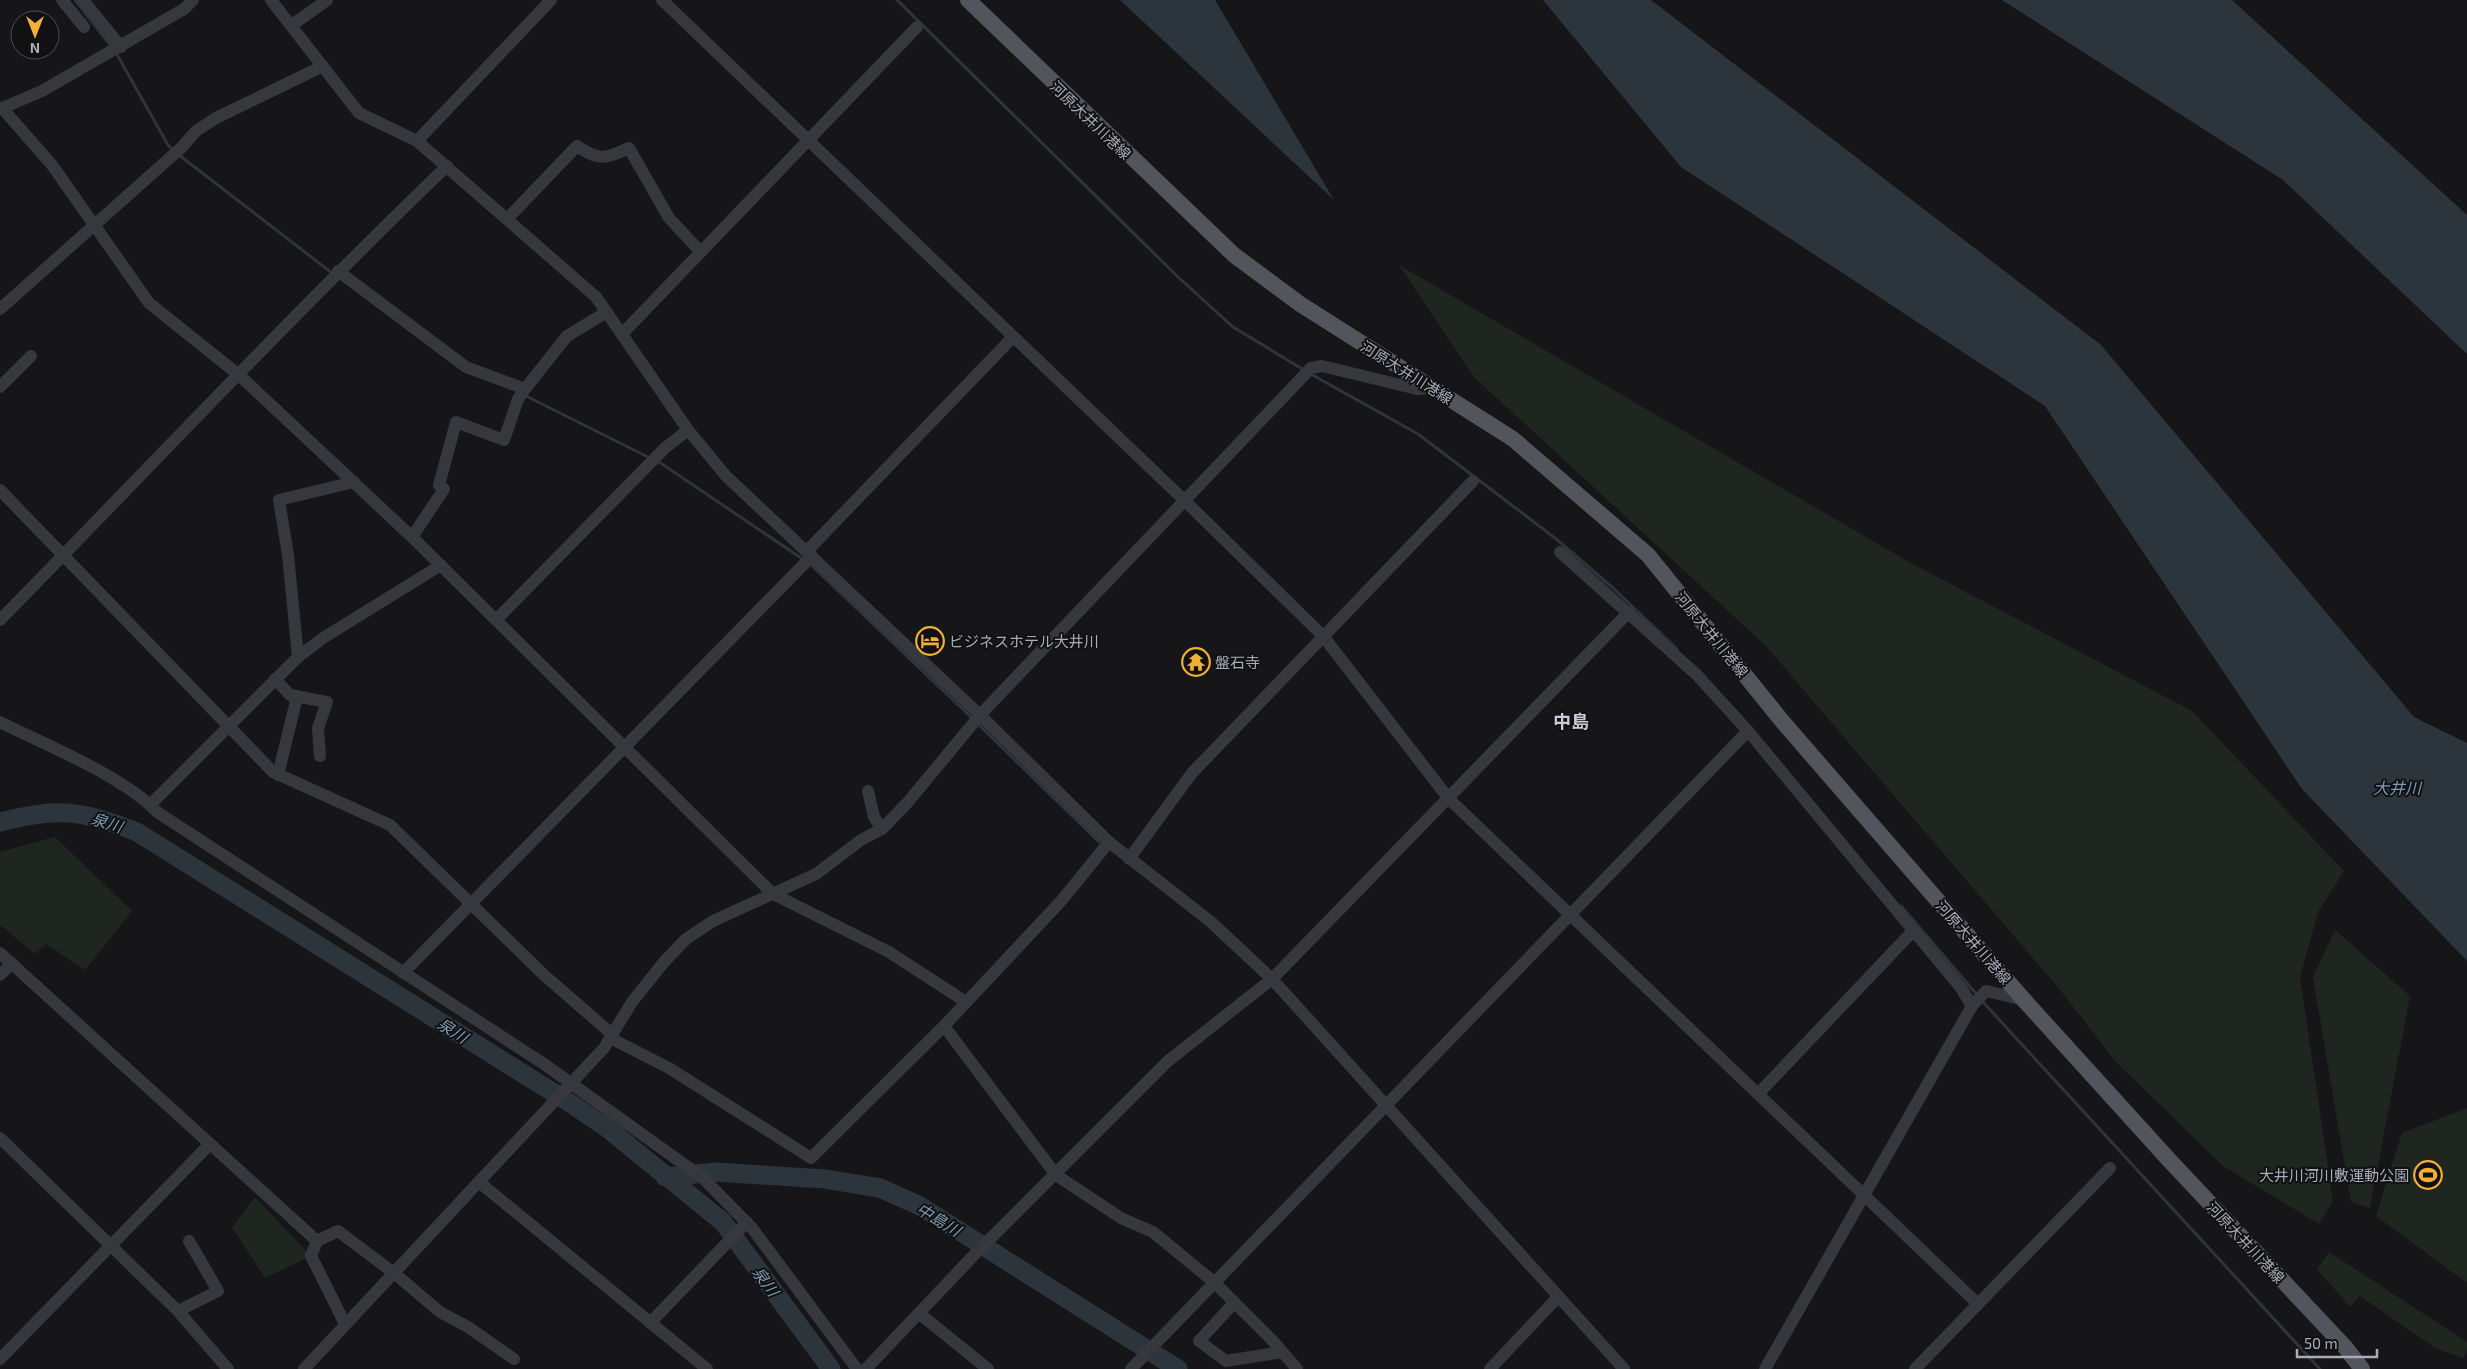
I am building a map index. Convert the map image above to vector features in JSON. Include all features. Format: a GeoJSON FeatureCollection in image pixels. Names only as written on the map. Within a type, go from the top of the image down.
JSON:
{"type":"FeatureCollection","features":[{"type":"Feature","properties":{"kind":"main road","name":"河原大井川港線"},"geometry":{"type":"LineString","coordinates":[[968,0],[1234,255],[1300,304],[1513,439],[1648,555],[1782,721],[2024,1000],[2171,1162],[2345,1347],[2362,1369]]}},
{"type":"Feature","properties":{"kind":"street"},"geometry":{"type":"LineString","coordinates":[[62,0],[84,28]]}},
{"type":"Feature","properties":{"kind":"street"},"geometry":{"type":"LineString","coordinates":[[83,0],[121,47]]}},
{"type":"Feature","properties":{"kind":"street"},"geometry":{"type":"LineString","coordinates":[[192,0],[184,9],[107,55],[42,91],[1,108],[52,165],[149,303],[239,376],[441,564],[773,894],[889,952],[966,1002]]}},
{"type":"Feature","properties":{"kind":"street"},"geometry":{"type":"LineString","coordinates":[[271,0],[359,114],[417,141],[596,297],[688,430],[726,476],[980,715],[1109,842],[1211,922],[1272,979],[1624,1369]]}},
{"type":"Feature","properties":{"kind":"street"},"geometry":{"type":"LineString","coordinates":[[292,25],[327,0]]}},
{"type":"Feature","properties":{"kind":"street"},"geometry":{"type":"LineString","coordinates":[[417,141],[551,0]]}},
{"type":"Feature","properties":{"kind":"street"},"geometry":{"type":"LineString","coordinates":[[662,0],[1185,501],[1323,636],[1449,799],[1978,1304]]}},
{"type":"Feature","properties":{"kind":"street"},"geometry":{"type":"LineString","coordinates":[[622,334],[917,27]]}},
{"type":"Feature","properties":{"kind":"street"},"geometry":{"type":"LineString","coordinates":[[0,309],[181,148],[196,131],[216,118],[323,66]]}},
{"type":"Feature","properties":{"kind":"street"},"geometry":{"type":"LineString","coordinates":[[507,219],[576,146],[591,156],[610,157],[629,148],[669,218],[700,251]]}},
{"type":"Feature","properties":{"kind":"street"},"geometry":{"type":"LineString","coordinates":[[0,620],[239,376],[335,274],[447,166]]}},
{"type":"Feature","properties":{"kind":"street"},"geometry":{"type":"LineString","coordinates":[[335,274],[466,367],[522,393]]}},
{"type":"Feature","properties":{"kind":"street"},"geometry":{"type":"LineString","coordinates":[[412,537],[444,489],[439,486],[456,422],[504,440],[522,393],[567,336],[607,312]]}},
{"type":"Feature","properties":{"kind":"street"},"geometry":{"type":"LineString","coordinates":[[403,974],[469,904],[802,566],[810,554],[1013,337]]}},
{"type":"Feature","properties":{"kind":"street"},"geometry":{"type":"LineString","coordinates":[[0,387],[31,356]]}},
{"type":"Feature","properties":{"kind":"street"},"geometry":{"type":"LineString","coordinates":[[304,1369],[571,1083],[612,1036],[632,1002],[664,962],[686,939],[713,921],[816,874],[861,840],[882,829],[908,802],[980,715],[1307,373],[1322,366],[1417,389],[1432,388]]}},
{"type":"Feature","properties":{"kind":"street"},"geometry":{"type":"LineString","coordinates":[[496,620],[659,454],[688,430]]}},
{"type":"Feature","properties":{"kind":"street"},"geometry":{"type":"LineString","coordinates":[[1129,859],[1192,773],[1473,481]]}},
{"type":"Feature","properties":{"kind":"street"},"geometry":{"type":"LineString","coordinates":[[298,657],[288,555],[279,500],[354,482]]}},
{"type":"Feature","properties":{"kind":"street"},"geometry":{"type":"LineString","coordinates":[[0,490],[273,772],[390,825],[469,904],[612,1036],[669,1068],[811,1158],[944,1026],[1062,900],[1109,842]]}},
{"type":"Feature","properties":{"kind":"street"},"geometry":{"type":"LineString","coordinates":[[1560,552],[1697,675],[1748,731],[1973,1004]]}},
{"type":"Feature","properties":{"kind":"street"},"geometry":{"type":"LineString","coordinates":[[150,805],[298,657],[323,638],[441,564]]}},
{"type":"Feature","properties":{"kind":"street"},"geometry":{"type":"LineString","coordinates":[[866,1369],[920,1314],[974,1254],[991,1240],[1168,1061],[1272,979],[1629,612]]}},
{"type":"Feature","properties":{"kind":"street"},"geometry":{"type":"LineString","coordinates":[[276,679],[290,695],[327,702],[318,728],[320,756]]}},
{"type":"Feature","properties":{"kind":"street"},"geometry":{"type":"LineString","coordinates":[[278,775],[297,697]]}},
{"type":"Feature","properties":{"kind":"street"},"geometry":{"type":"LineString","coordinates":[[0,722],[113,779],[150,805],[156,812],[216,849],[263,883],[571,1083],[674,1155],[703,1178],[747,1223],[857,1369]]}},
{"type":"Feature","properties":{"kind":"street"},"geometry":{"type":"LineString","coordinates":[[1131,1369],[1387,1107],[1748,731]]}},
{"type":"Feature","properties":{"kind":"street"},"geometry":{"type":"LineString","coordinates":[[868,791],[874,817],[882,829]]}},
{"type":"Feature","properties":{"kind":"street"},"geometry":{"type":"LineString","coordinates":[[1758,1094],[1913,931]]}},
{"type":"Feature","properties":{"kind":"street"},"geometry":{"type":"LineString","coordinates":[[0,953],[317,1241]]}},
{"type":"Feature","properties":{"kind":"street"},"geometry":{"type":"LineString","coordinates":[[0,975],[12,963]]}},
{"type":"Feature","properties":{"kind":"street"},"geometry":{"type":"LineString","coordinates":[[1765,1369],[1973,1004],[1986,990],[2024,1000]]}},
{"type":"Feature","properties":{"kind":"street"},"geometry":{"type":"LineString","coordinates":[[944,1026],[1056,1175],[1120,1218],[1153,1232],[1214,1283],[1297,1369]]}},
{"type":"Feature","properties":{"kind":"street"},"geometry":{"type":"LineString","coordinates":[[0,1138],[178,1311],[228,1369]]}},
{"type":"Feature","properties":{"kind":"street"},"geometry":{"type":"LineString","coordinates":[[0,1360],[210,1144]]}},
{"type":"Feature","properties":{"kind":"street"},"geometry":{"type":"LineString","coordinates":[[1915,1369],[2110,1168]]}},
{"type":"Feature","properties":{"kind":"street"},"geometry":{"type":"LineString","coordinates":[[479,1182],[707,1369]]}},
{"type":"Feature","properties":{"kind":"street"},"geometry":{"type":"LineString","coordinates":[[650,1322],[747,1223]]}},
{"type":"Feature","properties":{"kind":"street"},"geometry":{"type":"LineString","coordinates":[[345,1324],[311,1256],[317,1241],[338,1231],[394,1272],[440,1312],[468,1327],[514,1359]]}},
{"type":"Feature","properties":{"kind":"street"},"geometry":{"type":"LineString","coordinates":[[178,1311],[218,1291],[189,1241]]}},
{"type":"Feature","properties":{"kind":"street"},"geometry":{"type":"LineString","coordinates":[[1490,1369],[1558,1297]]}},
{"type":"Feature","properties":{"kind":"street"},"geometry":{"type":"LineString","coordinates":[[1234,1303],[1199,1341],[1226,1361],[1282,1352]]}},
{"type":"Feature","properties":{"kind":"street"},"geometry":{"type":"LineString","coordinates":[[920,1314],[988,1369]]}},
{"type":"Feature","properties":{"kind":"shaded area"},"geometry":{"type":"Polygon","coordinates":[[[1399,265],[1909,562],[2192,711],[2344,871],[2318,912],[2300,977],[2333,1201],[2319,1224],[2223,1166],[2116,1062],[2060,990],[1767,647],[1474,377],[1399,265]]]}},
{"type":"Feature","properties":{"kind":"shaded area"},"geometry":{"type":"Polygon","coordinates":[[[55,837],[132,911],[85,970],[46,944],[35,954],[0,925],[0,852],[55,837]]]}},
{"type":"Feature","properties":{"kind":"shaded area"},"geometry":{"type":"Polygon","coordinates":[[[2335,930],[2410,996],[2370,1208],[2351,1202],[2313,977],[2335,930]]]}},
{"type":"Feature","properties":{"kind":"shaded area","name":"大井川河川敷運動公園"},"geometry":{"type":"Polygon","coordinates":[[[2467,1108],[2467,1283],[2376,1216],[2402,1133],[2467,1108]]]}},
{"type":"Feature","properties":{"kind":"shaded area"},"geometry":{"type":"Polygon","coordinates":[[[255,1197],[311,1256],[265,1278],[232,1227],[255,1197]]]}},
{"type":"Feature","properties":{"kind":"shaded area"},"geometry":{"type":"Polygon","coordinates":[[[2329,1252],[2467,1342],[2467,1350],[2463,1358],[2435,1348],[2360,1296],[2350,1307],[2317,1269],[2329,1252]]]}},
{"type":"Feature","properties":{"kind":"water"},"geometry":{"type":"Polygon","coordinates":[[[1120,0],[1215,0],[1334,200],[1120,0]]]}},
{"type":"Feature","properties":{"kind":"water","name":"大井川"},"geometry":{"type":"Polygon","coordinates":[[[1543,0],[1651,0],[2101,345],[2414,717],[2467,743],[2467,961],[2302,789],[2045,406],[1681,167],[1543,0]]]}},
{"type":"Feature","properties":{"kind":"water"},"geometry":{"type":"Polygon","coordinates":[[[2002,0],[2232,0],[2467,215],[2467,354],[2283,180],[2002,0]]]}},
{"type":"Feature","properties":{"kind":"waterway"},"geometry":{"type":"LineString","coordinates":[[75,0],[111,46]]}},
{"type":"Feature","properties":{"kind":"waterway"},"geometry":{"type":"LineString","coordinates":[[897,0],[1177,276],[1233,327],[1304,370]]}},
{"type":"Feature","properties":{"kind":"waterway"},"geometry":{"type":"LineString","coordinates":[[115,51],[168,145],[174,151]]}},
{"type":"Feature","properties":{"kind":"waterway"},"geometry":{"type":"LineString","coordinates":[[179,155],[332,273]]}},
{"type":"Feature","properties":{"kind":"waterway"},"geometry":{"type":"LineString","coordinates":[[1309,373],[1418,434],[1555,538],[1613,588],[1677,649]]}},
{"type":"Feature","properties":{"kind":"waterway"},"geometry":{"type":"LineString","coordinates":[[524,395],[650,458]]}},
{"type":"Feature","properties":{"kind":"waterway"},"geometry":{"type":"LineString","coordinates":[[656,460],[804,560]]}},
{"type":"Feature","properties":{"kind":"waterway"},"geometry":{"type":"LineString","coordinates":[[809,563],[973,719]]}},
{"type":"Feature","properties":{"kind":"waterway"},"geometry":{"type":"LineString","coordinates":[[978,724],[1099,842]]}},
{"type":"Feature","properties":{"kind":"waterway","name":"泉川"},"geometry":{"type":"LineString","coordinates":[[0,822],[38,814],[70,813],[101,819],[137,832],[570,1103],[607,1128],[723,1222],[831,1369]]}},
{"type":"Feature","properties":{"kind":"waterway"},"geometry":{"type":"LineString","coordinates":[[1901,906],[1978,996]]}},
{"type":"Feature","properties":{"kind":"waterway"},"geometry":{"type":"LineString","coordinates":[[1982,1001],[2320,1369]]}},
{"type":"Feature","properties":{"kind":"waterway","name":"中島川"},"geometry":{"type":"LineString","coordinates":[[665,1177],[715,1172],[825,1179],[880,1188],[920,1206],[1178,1369]]}},
{"type":"Feature","properties":{"kind":"place","name":"ビジネスホテル大井川"},"geometry":{"type":"Point","coordinates":[930,641]}},
{"type":"Feature","properties":{"kind":"place","name":"盤石寺"},"geometry":{"type":"Point","coordinates":[1196,662]}},
{"type":"Feature","properties":{"kind":"place","name":"大井川河川敷運動公園"},"geometry":{"type":"Point","coordinates":[2428,1175]}},
{"type":"Feature","properties":{"kind":"district","name":"中島"},"geometry":{"type":"Point","coordinates":[1571,721]}}]}
